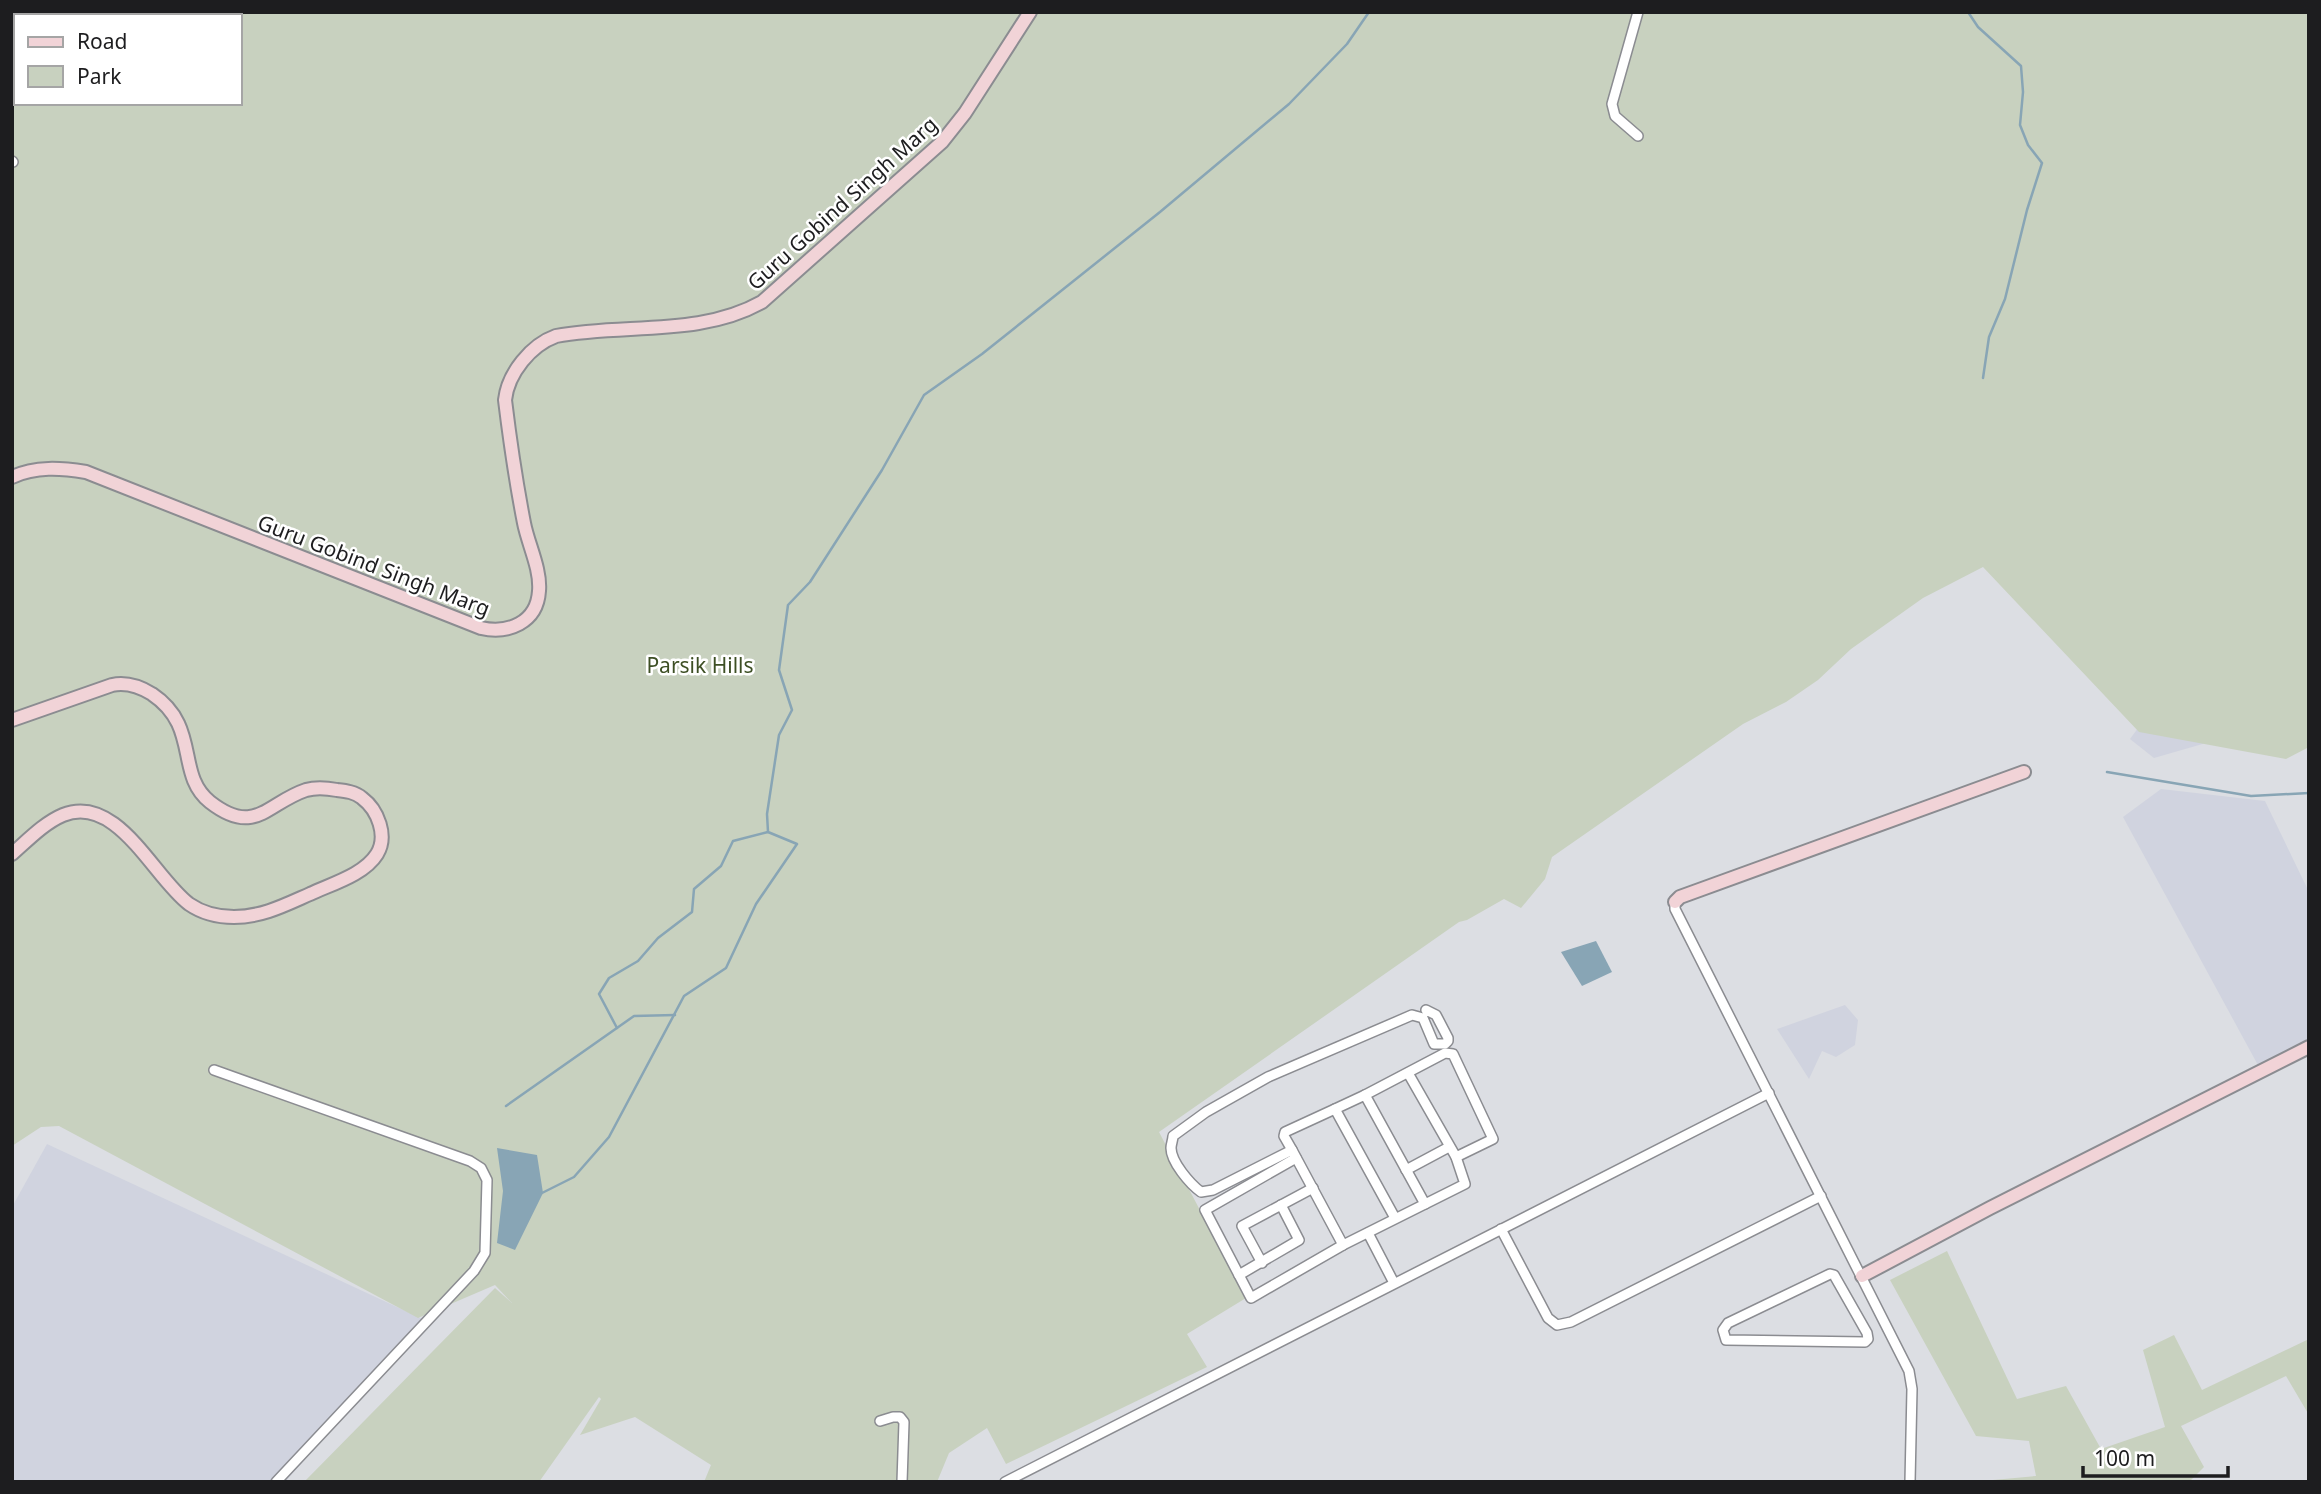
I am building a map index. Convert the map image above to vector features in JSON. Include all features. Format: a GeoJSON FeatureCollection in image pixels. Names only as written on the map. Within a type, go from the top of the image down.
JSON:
{"type":"FeatureCollection","features":[{"type":"Feature","properties":{"kind":"street","name":"Guru Gobind Singh Marg"},"geometry":{"type":"LineString","coordinates":[[12,477],[48,468],[86,472],[481,628],[495,631],[516,627],[531,615],[539,592],[524,522],[505,400],[512,377],[528,356],[541,343],[556,336],[713,321],[762,302],[942,142],[965,113],[1030,12]]}},
{"type":"Feature","properties":{"kind":"street"},"geometry":{"type":"LineString","coordinates":[[1638,12],[1612,104],[1615,116],[1638,136]]}},
{"type":"Feature","properties":{"kind":"street"},"geometry":{"type":"LineString","coordinates":[[12,720],[111,685],[122,683],[136,687],[149,692],[172,712],[184,734],[196,786],[209,801],[228,813],[244,817],[260,816],[306,790],[324,788],[358,794],[369,803],[381,828],[381,848],[363,869],[286,905],[248,917],[211,914],[191,905],[135,844],[113,824],[94,813],[73,813],[53,820],[12,854]]}},
{"type":"Feature","properties":{"kind":"street"},"geometry":{"type":"LineString","coordinates":[[1910,1482],[1912,1380],[1905,1362],[1675,909],[1675,902],[1680,897],[2024,772]]}},
{"type":"Feature","properties":{"kind":"street"},"geometry":{"type":"LineString","coordinates":[[1294,1154],[1213,1190],[1201,1192],[1178,1165],[1171,1149],[1173,1136],[1214,1107],[1268,1077],[1412,1015],[1423,1018],[1434,1044],[1445,1044],[1448,1038],[1436,1015],[1426,1010]]}},
{"type":"Feature","properties":{"kind":"street"},"geometry":{"type":"LineString","coordinates":[[1862,1276],[1990,1208],[2309,1047]]}},
{"type":"Feature","properties":{"kind":"street"},"geometry":{"type":"LineString","coordinates":[[1343,1245],[1284,1136],[1285,1132],[1446,1053],[1453,1054],[1493,1139],[1456,1157]]}},
{"type":"Feature","properties":{"kind":"street"},"geometry":{"type":"LineString","coordinates":[[214,1070],[470,1161],[481,1168],[488,1180],[485,1253],[474,1271],[276,1482]]}},
{"type":"Feature","properties":{"kind":"street"},"geometry":{"type":"LineString","coordinates":[[1294,1154],[1205,1210],[1251,1298],[1343,1245],[1465,1184],[1456,1157],[1408,1073]]}},
{"type":"Feature","properties":{"kind":"street"},"geometry":{"type":"LineString","coordinates":[[1004,1482],[1769,1093]]}},
{"type":"Feature","properties":{"kind":"street"},"geometry":{"type":"LineString","coordinates":[[1365,1095],[1425,1204]]}},
{"type":"Feature","properties":{"kind":"street"},"geometry":{"type":"LineString","coordinates":[[1335,1109],[1395,1218]]}},
{"type":"Feature","properties":{"kind":"street"},"geometry":{"type":"LineString","coordinates":[[1406,1170],[1449,1147]]}},
{"type":"Feature","properties":{"kind":"street"},"geometry":{"type":"LineString","coordinates":[[1262,1263],[1242,1226],[1313,1188]]}},
{"type":"Feature","properties":{"kind":"street"},"geometry":{"type":"LineString","coordinates":[[1501,1229],[1548,1318],[1557,1325],[1571,1322],[1821,1196]]}},
{"type":"Feature","properties":{"kind":"street"},"geometry":{"type":"LineString","coordinates":[[1238,1275],[1299,1240],[1281,1205]]}},
{"type":"Feature","properties":{"kind":"street"},"geometry":{"type":"LineString","coordinates":[[1368,1233],[1394,1283]]}},
{"type":"Feature","properties":{"kind":"street"},"geometry":{"type":"LineString","coordinates":[[1830,1274],[1834,1275],[1868,1339],[1865,1342],[1726,1340],[1723,1330],[1725,1326],[1768,1305],[1830,1274]]}},
{"type":"Feature","properties":{"kind":"street"},"geometry":{"type":"LineString","coordinates":[[880,1421],[901,1417],[904,1422],[902,1482]]}},
{"type":"Feature","properties":{"kind":"shaded area"},"geometry":{"type":"Polygon","coordinates":[[[2155,705],[2206,743],[2154,758],[2130,739],[2155,705]]]}},
{"type":"Feature","properties":{"kind":"shaded area"},"geometry":{"type":"Polygon","coordinates":[[[2161,789],[2265,801],[2309,892],[2309,1042],[2259,1067],[2123,817],[2161,789]]]}},
{"type":"Feature","properties":{"kind":"shaded area"},"geometry":{"type":"Polygon","coordinates":[[[1845,1005],[1858,1020],[1855,1045],[1836,1057],[1822,1051],[1809,1079],[1777,1029],[1845,1005]]]}},
{"type":"Feature","properties":{"kind":"shaded area"},"geometry":{"type":"Polygon","coordinates":[[[47,1144],[427,1321],[285,1482],[12,1482],[12,1207],[47,1144]]]}},
{"type":"Feature","properties":{"kind":"green space","name":"Parsik Hills"},"geometry":{"type":"Polygon","coordinates":[[[12,12],[2309,12],[2309,747],[2286,759],[2139,732],[1983,567],[1923,598],[1851,649],[1818,680],[1786,702],[1743,724],[1552,857],[1545,879],[1521,908],[1504,899],[1459,922],[1159,1132],[1246,1298],[1187,1334],[1207,1367],[1006,1464],[987,1428],[949,1453],[937,1482],[704,1482],[711,1465],[635,1417],[580,1435],[601,1399],[599,1397],[539,1482],[304,1482],[495,1288],[512,1303],[495,1285],[418,1318],[59,1126],[41,1127],[12,1146],[12,12]]]}},
{"type":"Feature","properties":{"kind":"green space"},"geometry":{"type":"Polygon","coordinates":[[[1947,1251],[2017,1399],[2066,1386],[2101,1449],[2165,1427],[2143,1350],[2174,1335],[2202,1390],[2309,1339],[2309,1415],[2286,1376],[2181,1426],[2204,1467],[2189,1482],[1994,1482],[1993,1480],[2036,1476],[2029,1441],[1976,1436],[1890,1280],[1947,1251]]]}},
{"type":"Feature","properties":{"kind":"water"},"geometry":{"type":"Polygon","coordinates":[[[1596,941],[1612,972],[1582,986],[1561,952],[1596,941]]]}},
{"type":"Feature","properties":{"kind":"water"},"geometry":{"type":"Polygon","coordinates":[[[497,1148],[537,1155],[543,1193],[515,1250],[497,1243],[503,1191],[497,1148]]]}},
{"type":"Feature","properties":{"kind":"waterway"},"geometry":{"type":"LineString","coordinates":[[542,1193],[574,1177],[609,1137],[684,996],[726,968],[756,904],[797,844],[768,832],[767,814],[779,735],[792,710],[779,670],[788,605],[810,582],[882,470],[924,395],[982,354],[1160,212],[1289,104],[1347,44],[1369,12]]}},
{"type":"Feature","properties":{"kind":"waterway"},"geometry":{"type":"LineString","coordinates":[[1968,12],[1978,27],[2021,66],[2023,92],[2020,125],[2028,145],[2042,163],[2027,210],[2005,299],[1989,337],[1983,378]]}},
{"type":"Feature","properties":{"kind":"waterway"},"geometry":{"type":"LineString","coordinates":[[2107,772],[2251,796],[2309,793]]}},
{"type":"Feature","properties":{"kind":"waterway"},"geometry":{"type":"LineString","coordinates":[[617,1028],[599,994],[609,978],[638,961],[658,938],[692,912],[694,889],[721,866],[733,841],[768,832]]}},
{"type":"Feature","properties":{"kind":"waterway"},"geometry":{"type":"LineString","coordinates":[[506,1106],[634,1016],[675,1015]]}}]}
